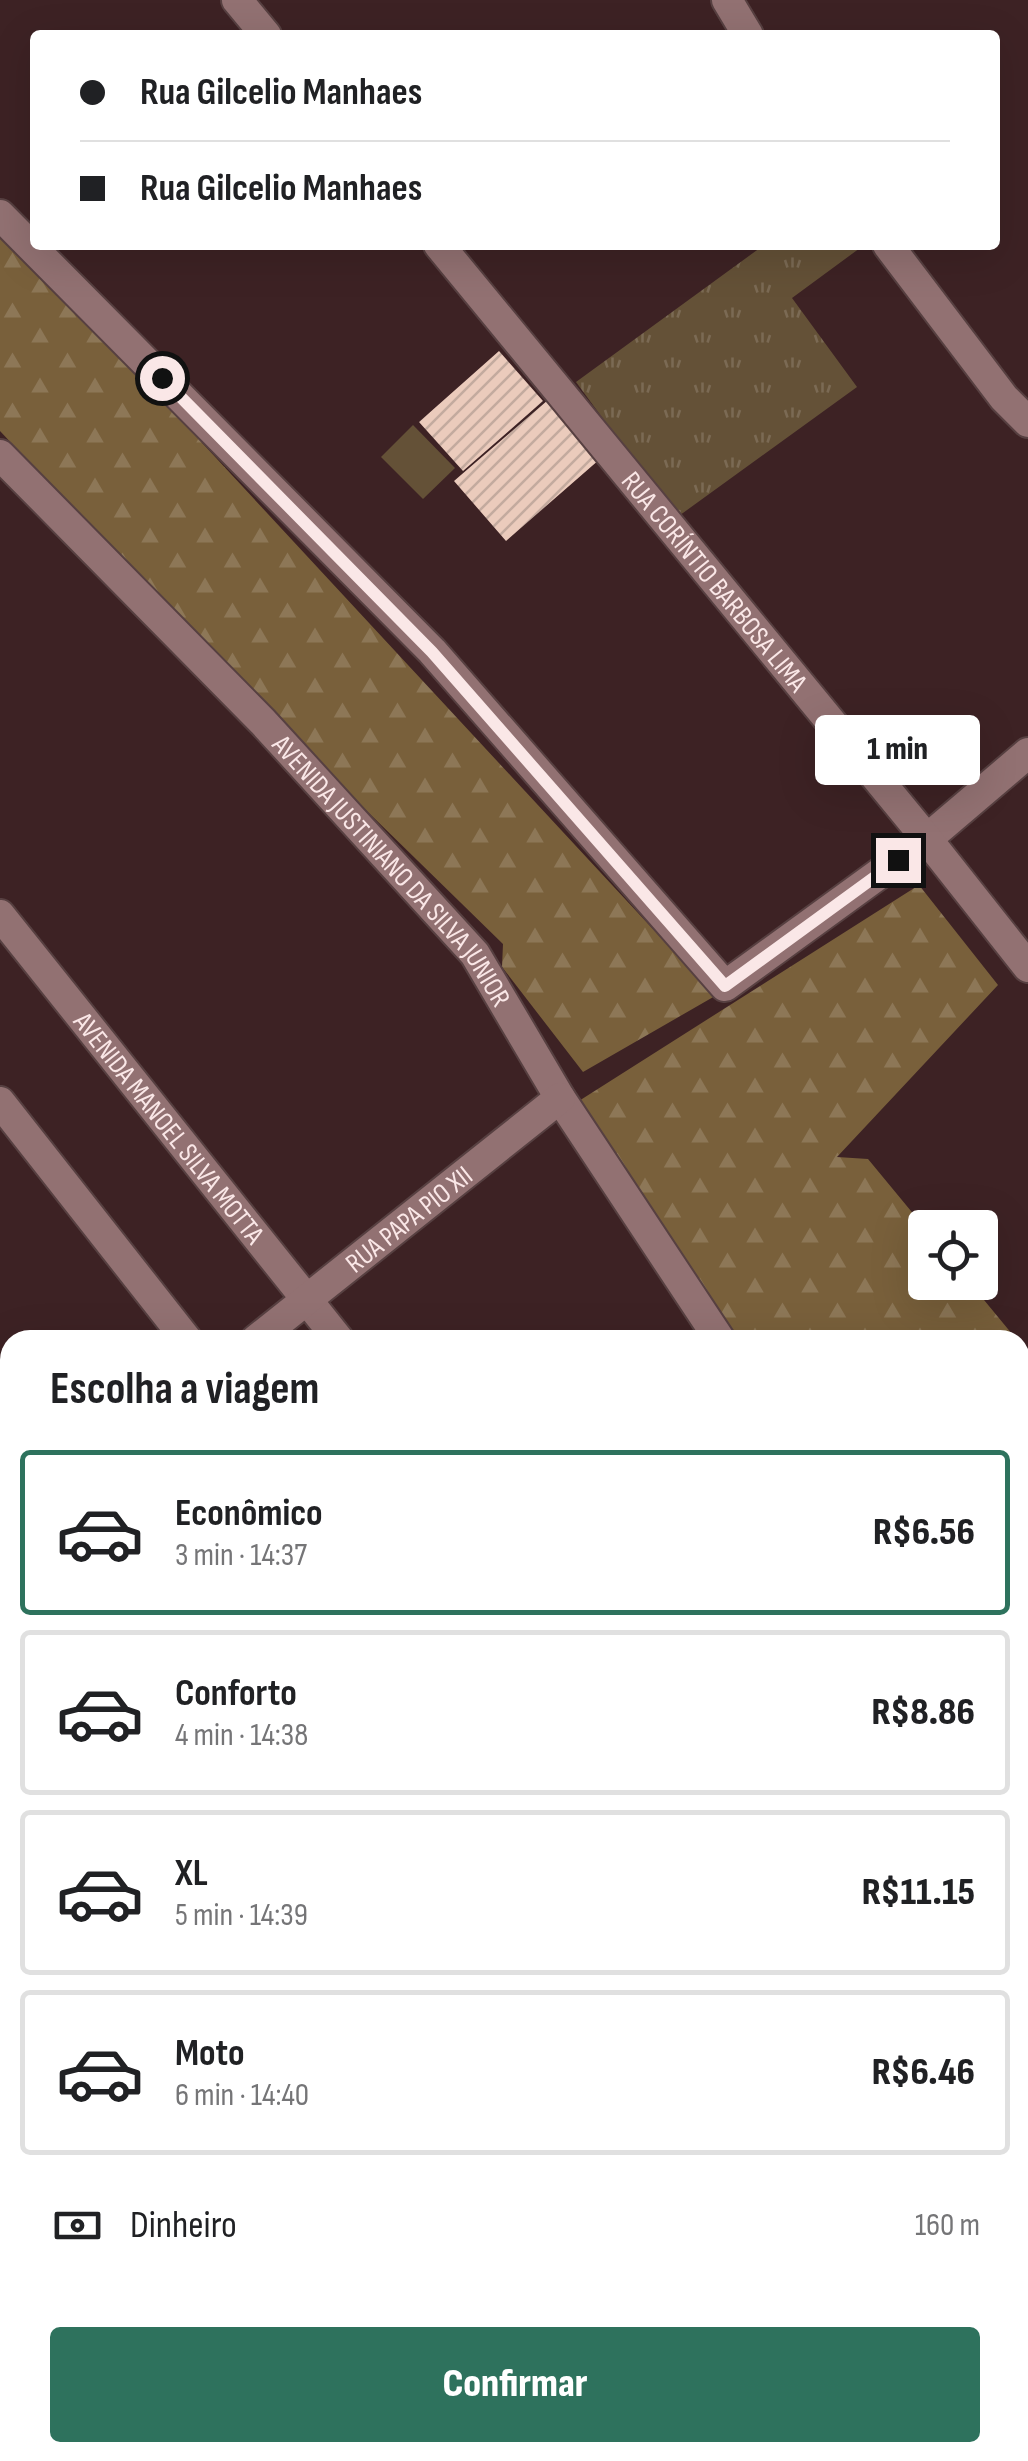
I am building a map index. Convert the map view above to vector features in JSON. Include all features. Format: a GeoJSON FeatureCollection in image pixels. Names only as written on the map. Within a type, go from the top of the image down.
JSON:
{"type":"FeatureCollection","features":[{"type":"Feature","properties":{"kind":"street"},"geometry":{"type":"LineString","coordinates":[[237,0],[262,30]]}},
{"type":"Feature","properties":{"kind":"street"},"geometry":{"type":"LineString","coordinates":[[727,0],[745,30]]}},
{"type":"Feature","properties":{"kind":"street"},"geometry":{"type":"LineString","coordinates":[[0,214],[30,244]]}},
{"type":"Feature","properties":{"kind":"street"},"geometry":{"type":"LineString","coordinates":[[36,250],[432,652],[725,986],[926,839],[1028,753]]}},
{"type":"Feature","properties":{"kind":"street","name":"RUA CORÍNTIO BARBOSA LIMA"},"geometry":{"type":"LineString","coordinates":[[442,250],[1028,966]]}},
{"type":"Feature","properties":{"kind":"street"},"geometry":{"type":"LineString","coordinates":[[892,250],[1004,398],[1028,422]]}},
{"type":"Feature","properties":{"kind":"street","name":"AVENIDA JUSTINIANO DA SILVA JUNIOR"},"geometry":{"type":"LineString","coordinates":[[0,455],[263,722],[475,954],[560,1098],[713,1330]]}},
{"type":"Feature","properties":{"kind":"street","name":"AVENIDA MANOEL SILVA MOTTA"},"geometry":{"type":"LineString","coordinates":[[0,914],[331,1330]]}},
{"type":"Feature","properties":{"kind":"street","name":"RUA PAPA PIO XII"},"geometry":{"type":"LineString","coordinates":[[268,1330],[560,1098]]}},
{"type":"Feature","properties":{"kind":"street"},"geometry":{"type":"LineString","coordinates":[[0,1102],[179,1330]]}},
{"type":"Feature","properties":{"kind":"green space"},"geometry":{"type":"Polygon","coordinates":[[[0,229],[715,996],[583,1072],[502,967],[503,944],[246,693],[0,431],[0,229]]]}},
{"type":"Feature","properties":{"kind":"green space"},"geometry":{"type":"Polygon","coordinates":[[[757,250],[857,250],[792,298],[857,387],[676,518],[576,382],[757,250]]]}},
{"type":"Feature","properties":{"kind":"green space"},"geometry":{"type":"Polygon","coordinates":[[[413,425],[455,468],[423,499],[381,457],[413,425]]]}},
{"type":"Feature","properties":{"kind":"green space"},"geometry":{"type":"Polygon","coordinates":[[[919,885],[998,985],[837,1157],[868,1159],[910,1210],[908,1300],[984,1300],[1009,1330],[720,1330],[571,1106],[919,885]]]}},
{"type":"Feature","properties":{"kind":"building"},"geometry":{"type":"Polygon","coordinates":[[[499,351],[543,401],[463,471],[419,422],[499,351]]]}},
{"type":"Feature","properties":{"kind":"building"},"geometry":{"type":"Polygon","coordinates":[[[548,400],[600,459],[506,541],[454,481],[548,400]]]}},
{"type":"Feature","properties":{"kind":"route"},"geometry":{"type":"LineString","coordinates":[[162,378],[432,652],[725,986],[898,860]]}}]}
